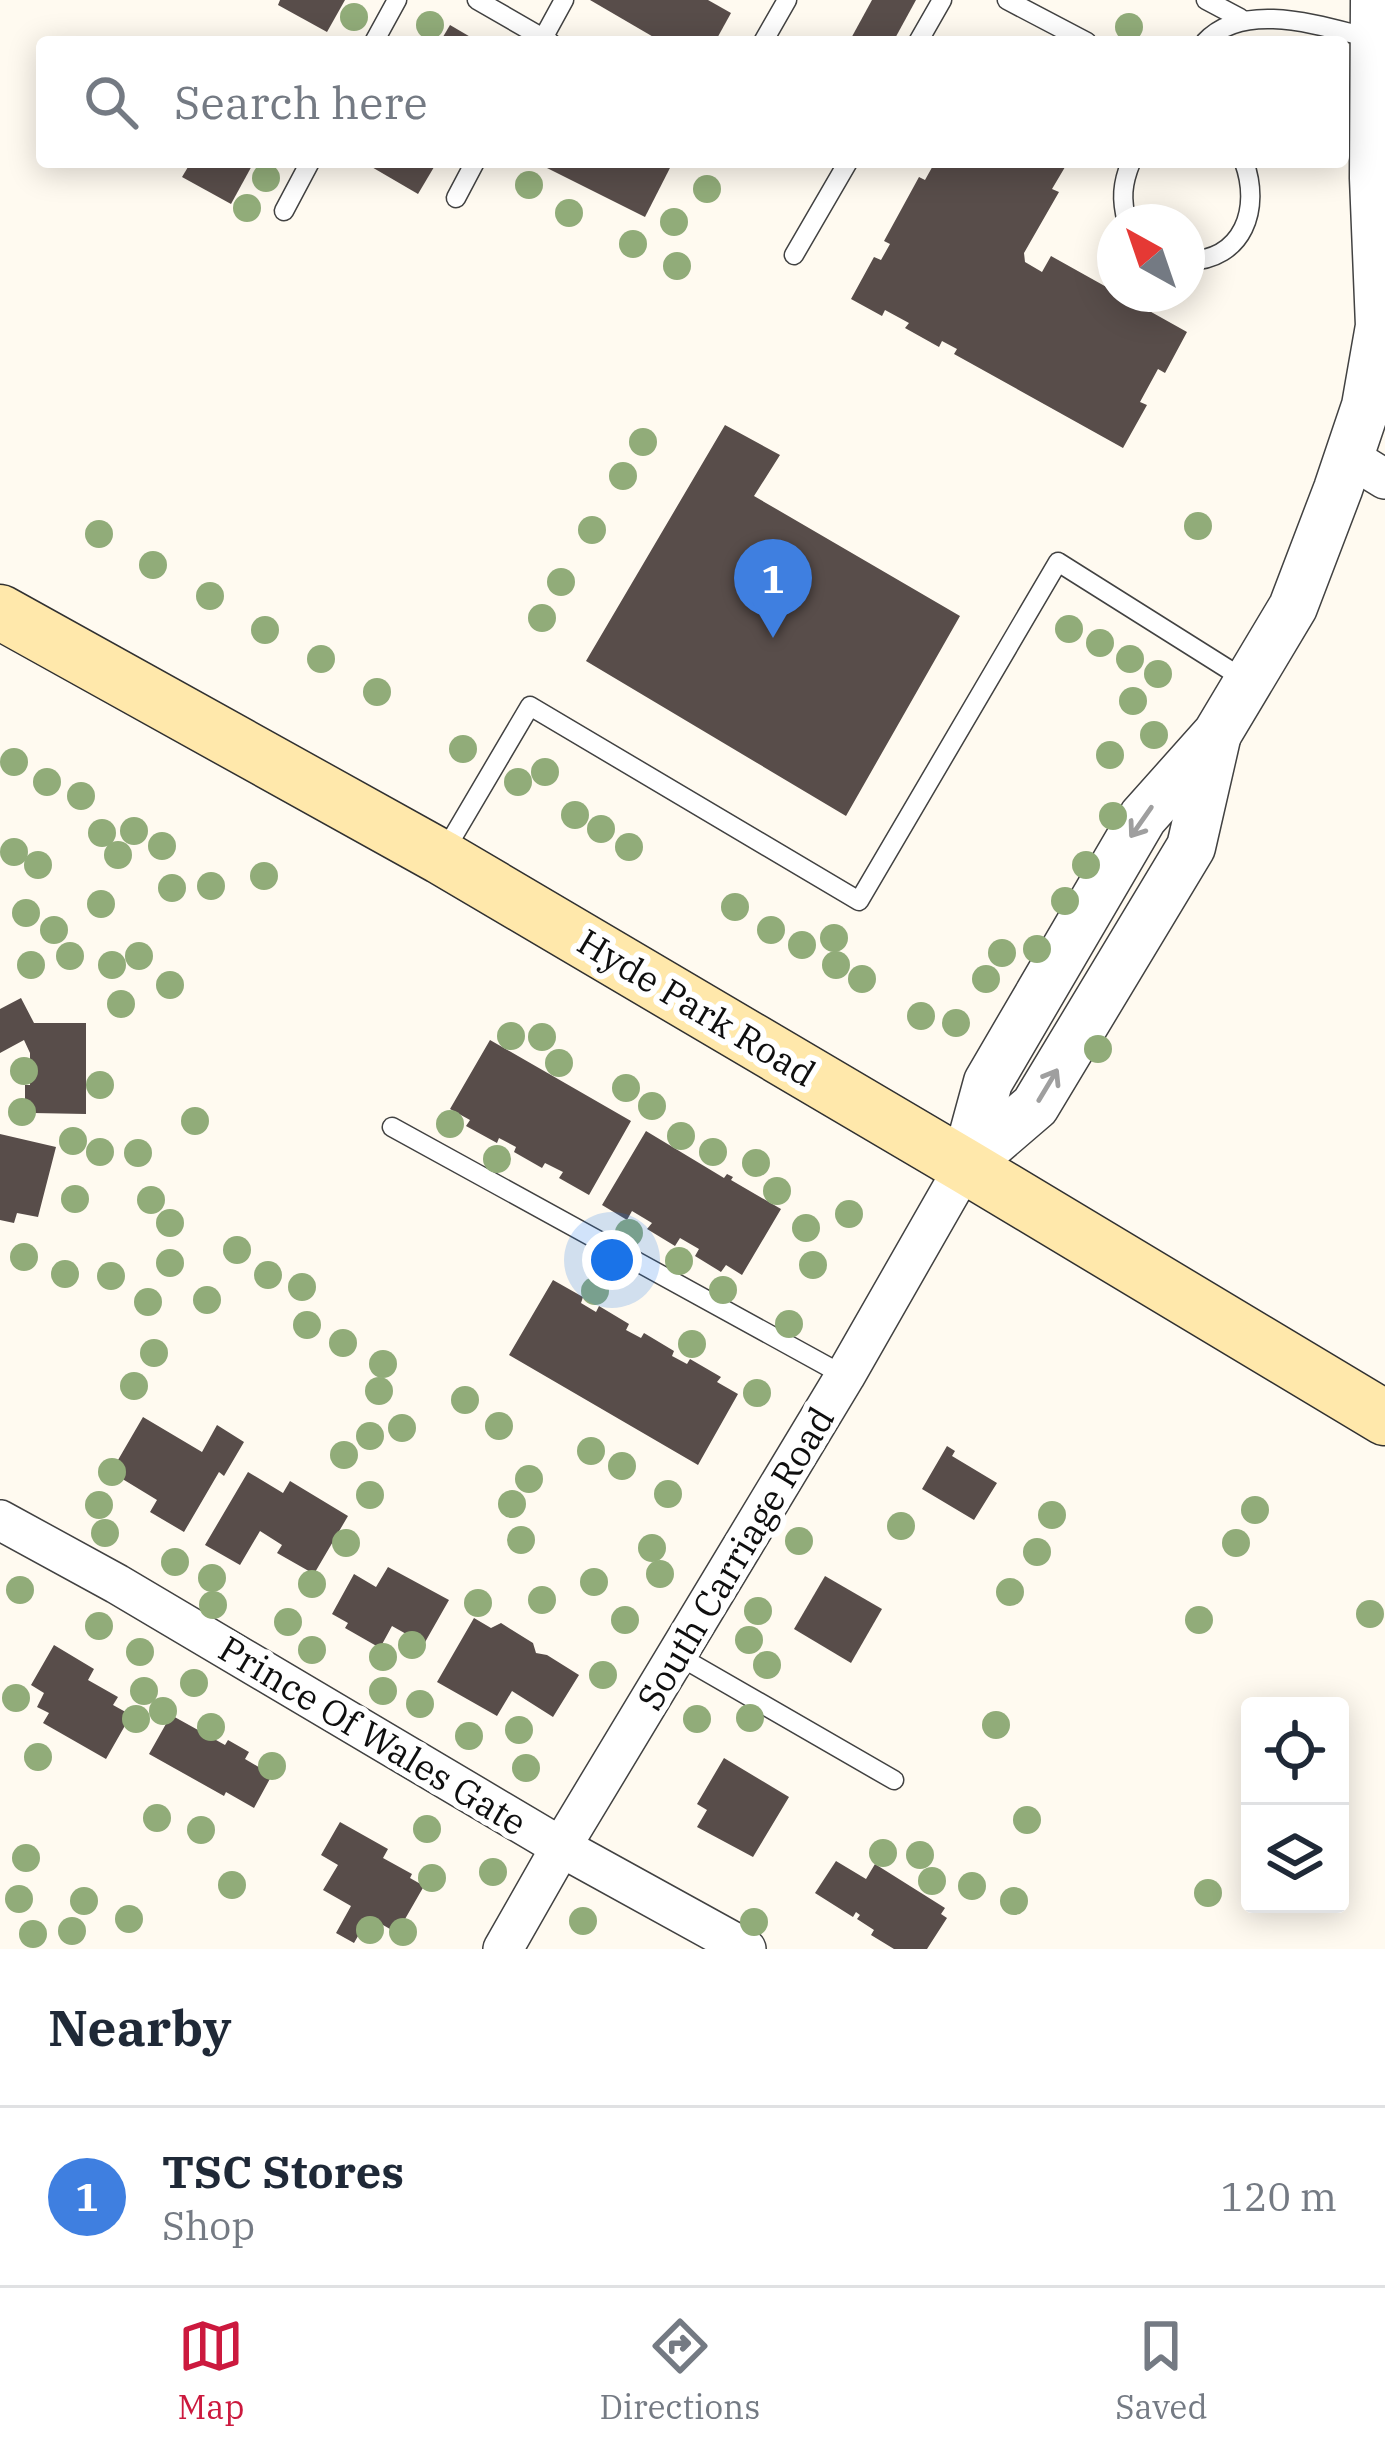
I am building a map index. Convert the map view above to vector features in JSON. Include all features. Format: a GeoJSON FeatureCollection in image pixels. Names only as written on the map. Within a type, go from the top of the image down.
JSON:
{"type":"FeatureCollection","features":[{"type":"Feature","properties":{"kind":"main road","name":"Hyde Park Road"},"geometry":{"type":"LineString","coordinates":[[0,612],[441,856],[1385,1418]]}},
{"type":"Feature","properties":{"kind":"street","name":"South Carriage Road"},"geometry":{"type":"LineString","coordinates":[[503,1949],[965,1166],[988,1082],[1143,817],[1217,734],[1367,468],[1366,406],[1380,326],[1374,20]]}},
{"type":"Feature","properties":{"kind":"street","name":"Prince Of Wales Gate"},"geometry":{"type":"LineString","coordinates":[[0,1520],[746,1949]]}},
{"type":"Feature","properties":{"kind":"lane"},"geometry":{"type":"LineString","coordinates":[[377,36],[397,0]]}},
{"type":"Feature","properties":{"kind":"lane"},"geometry":{"type":"LineString","coordinates":[[478,0],[536,36]]}},
{"type":"Feature","properties":{"kind":"lane"},"geometry":{"type":"LineString","coordinates":[[546,36],[563,0]]}},
{"type":"Feature","properties":{"kind":"lane"},"geometry":{"type":"LineString","coordinates":[[766,36],[787,0]]}},
{"type":"Feature","properties":{"kind":"lane"},"geometry":{"type":"LineString","coordinates":[[921,36],[942,0]]}},
{"type":"Feature","properties":{"kind":"lane"},"geometry":{"type":"LineString","coordinates":[[1007,0],[1076,36]]}},
{"type":"Feature","properties":{"kind":"lane"},"geometry":{"type":"LineString","coordinates":[[1208,0],[1240,18]]}},
{"type":"Feature","properties":{"kind":"lane"},"geometry":{"type":"LineString","coordinates":[[1210,36],[1240,18],[1374,20]]}},
{"type":"Feature","properties":{"kind":"lane"},"geometry":{"type":"LineString","coordinates":[[284,211],[307,168]]}},
{"type":"Feature","properties":{"kind":"lane"},"geometry":{"type":"LineString","coordinates":[[456,198],[472,168]]}},
{"type":"Feature","properties":{"kind":"lane"},"geometry":{"type":"LineString","coordinates":[[794,255],[845,168]]}},
{"type":"Feature","properties":{"kind":"lane"},"geometry":{"type":"LineString","coordinates":[[1122,204],[1128,168]]}},
{"type":"Feature","properties":{"kind":"lane"},"geometry":{"type":"LineString","coordinates":[[1205,258],[1234,242],[1246,225],[1252,205],[1246,168]]}},
{"type":"Feature","properties":{"kind":"lane"},"geometry":{"type":"LineString","coordinates":[[441,856],[530,706],[860,901],[1058,562],[1247,681]]}},
{"type":"Feature","properties":{"kind":"lane"},"geometry":{"type":"LineString","coordinates":[[392,1127],[845,1376]]}},
{"type":"Feature","properties":{"kind":"lane"},"geometry":{"type":"LineString","coordinates":[[677,1655],[894,1780]]}},
{"type":"Feature","properties":{"kind":"building"},"geometry":{"type":"Polygon","coordinates":[[[280,0],[345,0],[327,32],[278,5],[280,0]]]}},
{"type":"Feature","properties":{"kind":"building"},"geometry":{"type":"Polygon","coordinates":[[[590,0],[708,0],[731,13],[718,36],[652,36],[590,0]]]}},
{"type":"Feature","properties":{"kind":"building"},"geometry":{"type":"Polygon","coordinates":[[[872,0],[916,0],[896,36],[852,36],[872,0]]]}},
{"type":"Feature","properties":{"kind":"building"},"geometry":{"type":"Polygon","coordinates":[[[450,25],[469,36],[444,36],[450,25]]]}},
{"type":"Feature","properties":{"kind":"building"},"geometry":{"type":"Polygon","coordinates":[[[187,168],[251,168],[231,204],[182,177],[187,168]]]}},
{"type":"Feature","properties":{"kind":"building"},"geometry":{"type":"Polygon","coordinates":[[[373,168],[433,168],[418,194],[373,168]]]}},
{"type":"Feature","properties":{"kind":"building"},"geometry":{"type":"Polygon","coordinates":[[[547,168],[670,168],[645,217],[547,168]]]}},
{"type":"Feature","properties":{"kind":"building"},"geometry":{"type":"Polygon","coordinates":[[[932,168],[1064,168],[1052,189],[1059,192],[1024,253],[1025,262],[1042,272],[1051,256],[1097,282],[1097,312],[1151,312],[1187,332],[1165,373],[1158,369],[1140,402],[1147,405],[1123,448],[954,354],[957,349],[942,341],[939,347],[905,328],[909,323],[885,310],[882,316],[851,299],[874,257],[881,260],[890,244],[884,241],[919,177],[925,180],[932,168]]]}},
{"type":"Feature","properties":{"kind":"building"},"geometry":{"type":"Polygon","coordinates":[[[725,425],[780,455],[754,496],[960,616],[846,816],[586,661],[725,425]]]}},
{"type":"Feature","properties":{"kind":"building"},"geometry":{"type":"Polygon","coordinates":[[[21,998],[34,1023],[86,1023],[86,1114],[33,1113],[33,1108],[25,1108],[30,1053],[24,1040],[0,1053],[0,1009],[21,998]]]}},
{"type":"Feature","properties":{"kind":"building"},"geometry":{"type":"Polygon","coordinates":[[[490,1040],[631,1121],[589,1195],[559,1178],[563,1172],[545,1163],[542,1168],[514,1152],[516,1147],[499,1138],[497,1143],[466,1126],[470,1120],[450,1109],[490,1040]]]}},
{"type":"Feature","properties":{"kind":"building"},"geometry":{"type":"Polygon","coordinates":[[[646,1131],[724,1178],[727,1174],[733,1177],[731,1180],[781,1209],[742,1275],[726,1265],[721,1272],[695,1256],[699,1249],[680,1238],[675,1246],[647,1229],[652,1223],[632,1211],[627,1220],[602,1205],[646,1131]]]}},
{"type":"Feature","properties":{"kind":"building"},"geometry":{"type":"Polygon","coordinates":[[[0,1134],[56,1147],[38,1217],[17,1213],[14,1223],[0,1220],[0,1134]]]}},
{"type":"Feature","properties":{"kind":"building"},"geometry":{"type":"Polygon","coordinates":[[[553,1280],[583,1297],[581,1303],[596,1312],[599,1306],[629,1324],[626,1330],[641,1338],[644,1333],[674,1351],[672,1356],[687,1364],[690,1359],[721,1377],[717,1382],[738,1394],[698,1465],[509,1355],[553,1280]]]}},
{"type":"Feature","properties":{"kind":"building"},"geometry":{"type":"Polygon","coordinates":[[[143,1417],[202,1452],[217,1425],[244,1442],[224,1476],[219,1472],[184,1532],[150,1512],[157,1500],[111,1472],[143,1417]]]}},
{"type":"Feature","properties":{"kind":"building"},"geometry":{"type":"Polygon","coordinates":[[[947,1446],[955,1451],[952,1456],[997,1483],[974,1520],[922,1489],[947,1446]]]}},
{"type":"Feature","properties":{"kind":"building"},"geometry":{"type":"Polygon","coordinates":[[[248,1472],[283,1493],[290,1481],[348,1516],[314,1574],[277,1553],[282,1545],[260,1531],[240,1565],[205,1545],[248,1472]]]}},
{"type":"Feature","properties":{"kind":"building"},"geometry":{"type":"Polygon","coordinates":[[[388,1567],[449,1600],[424,1644],[392,1626],[380,1648],[345,1628],[348,1623],[332,1614],[354,1574],[376,1587],[388,1567]]]}},
{"type":"Feature","properties":{"kind":"building"},"geometry":{"type":"Polygon","coordinates":[[[825,1576],[882,1609],[851,1663],[794,1629],[825,1576]]]}},
{"type":"Feature","properties":{"kind":"building"},"geometry":{"type":"Polygon","coordinates":[[[474,1618],[491,1628],[501,1623],[533,1643],[536,1653],[579,1675],[553,1717],[512,1691],[497,1716],[437,1682],[474,1618]]]}},
{"type":"Feature","properties":{"kind":"building"},"geometry":{"type":"Polygon","coordinates":[[[54,1645],[94,1669],[88,1680],[118,1697],[113,1705],[131,1715],[106,1759],[43,1723],[49,1713],[37,1707],[44,1693],[31,1685],[54,1645]]]}},
{"type":"Feature","properties":{"kind":"building"},"geometry":{"type":"Polygon","coordinates":[[[171,1715],[225,1745],[228,1740],[249,1752],[245,1759],[272,1775],[254,1808],[149,1754],[171,1715]]]}},
{"type":"Feature","properties":{"kind":"building"},"geometry":{"type":"Polygon","coordinates":[[[724,1758],[789,1797],[753,1857],[697,1827],[707,1810],[697,1804],[724,1758]]]}},
{"type":"Feature","properties":{"kind":"building"},"geometry":{"type":"Polygon","coordinates":[[[340,1822],[388,1849],[383,1858],[424,1886],[397,1933],[369,1917],[354,1943],[336,1933],[351,1906],[323,1890],[338,1865],[321,1855],[340,1822]]]}},
{"type":"Feature","properties":{"kind":"building"},"geometry":{"type":"Polygon","coordinates":[[[836,1861],[866,1879],[875,1864],[945,1908],[941,1914],[947,1918],[927,1949],[894,1949],[871,1935],[874,1930],[857,1919],[856,1912],[853,1917],[815,1893],[836,1861]]]}},
{"type":"Feature","properties":{"kind":"place","name":"TSC Stores"},"geometry":{"type":"Point","coordinates":[773,638]}}]}
